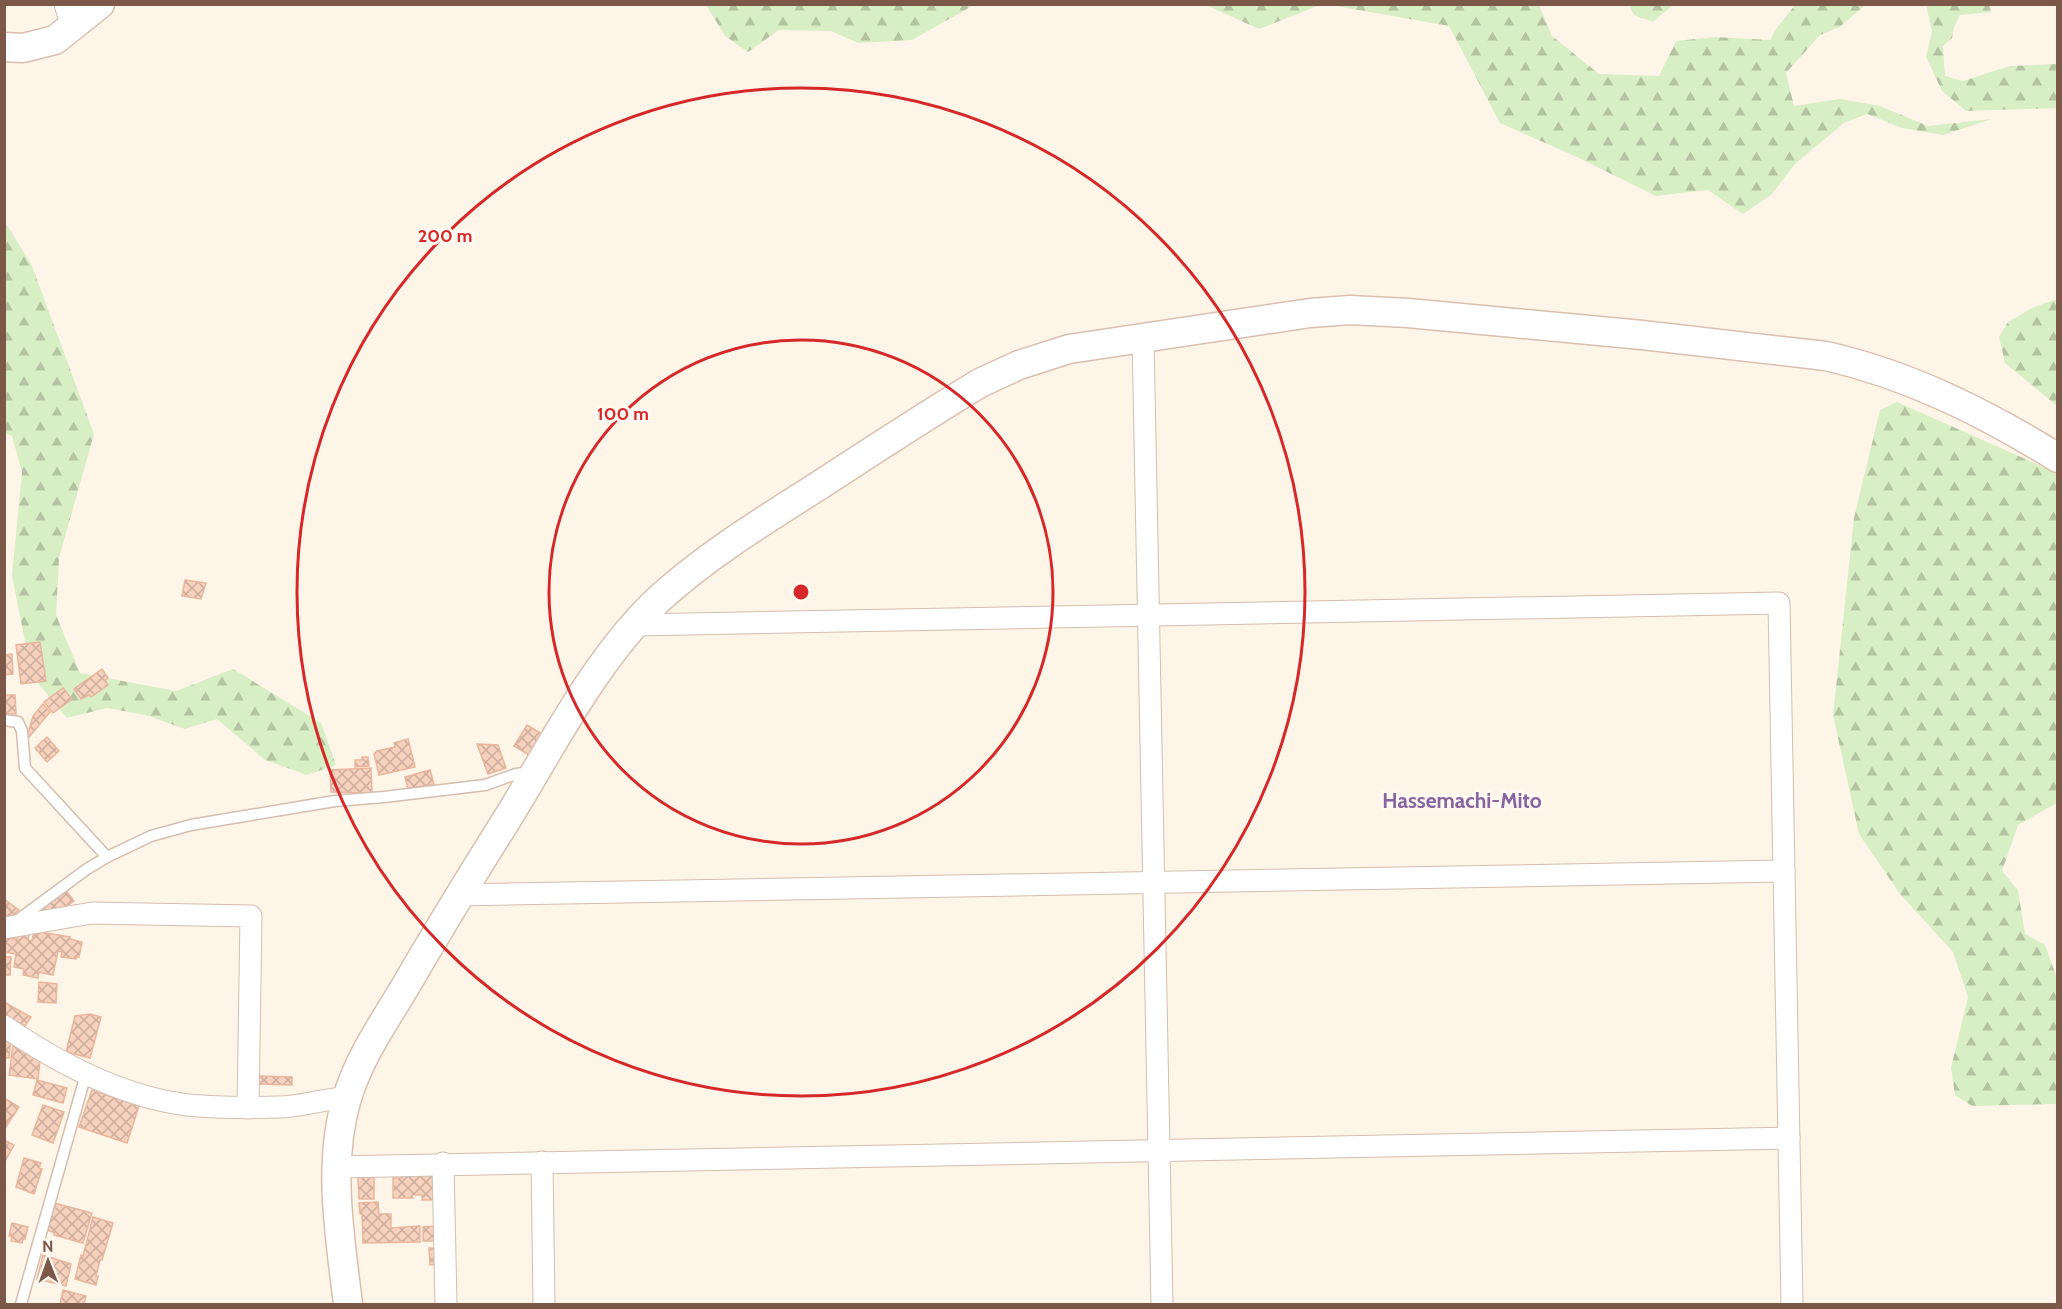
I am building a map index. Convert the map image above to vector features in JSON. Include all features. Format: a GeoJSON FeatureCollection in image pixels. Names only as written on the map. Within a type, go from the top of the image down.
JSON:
{"type":"FeatureCollection","features":[{"type":"Feature","properties":{"kind":"street"},"geometry":{"type":"LineString","coordinates":[[4,47],[23,48],[55,40],[69,16],[100,4]]}},
{"type":"Feature","properties":{"kind":"street"},"geometry":{"type":"LineString","coordinates":[[348,1305],[338,1223],[337,1167],[339,1137],[347,1098],[368,1046],[581,698],[635,625],[693,570],[742,534],[980,383],[1019,365],[1069,349],[1310,313],[1350,310],[1408,313],[1642,335],[1826,356],[1869,367],[1926,387],[2022,436],[2058,458]]}},
{"type":"Feature","properties":{"kind":"street"},"geometry":{"type":"LineString","coordinates":[[1143,337],[1162,1305]]}},
{"type":"Feature","properties":{"kind":"street"},"geometry":{"type":"LineString","coordinates":[[635,625],[1779,603],[1792,1305]]}},
{"type":"Feature","properties":{"kind":"street"},"geometry":{"type":"LineString","coordinates":[[459,895],[1784,871]]}},
{"type":"Feature","properties":{"kind":"street"},"geometry":{"type":"LineString","coordinates":[[6,927],[92,913],[251,916],[248,1108]]}},
{"type":"Feature","properties":{"kind":"street"},"geometry":{"type":"LineString","coordinates":[[4,1026],[30,1044],[86,1074],[144,1096],[187,1105],[248,1108],[283,1107],[331,1098],[347,1098]]}},
{"type":"Feature","properties":{"kind":"street"},"geometry":{"type":"LineString","coordinates":[[337,1167],[443,1163],[1789,1138]]}},
{"type":"Feature","properties":{"kind":"street"},"geometry":{"type":"LineString","coordinates":[[542,1162],[544,1305]]}},
{"type":"Feature","properties":{"kind":"street"},"geometry":{"type":"LineString","coordinates":[[443,1163],[446,1305]]}},
{"type":"Feature","properties":{"kind":"lane"},"geometry":{"type":"LineString","coordinates":[[4,720],[18,722],[22,731],[25,768],[107,857]]}},
{"type":"Feature","properties":{"kind":"lane"},"geometry":{"type":"LineString","coordinates":[[6,927],[87,869],[151,836],[191,825],[335,801],[485,785],[516,774],[538,771]]}},
{"type":"Feature","properties":{"kind":"lane"},"geometry":{"type":"LineString","coordinates":[[21,1305],[86,1074]]}},
{"type":"Feature","properties":{"kind":"green space"},"geometry":{"type":"Polygon","coordinates":[[[706,5],[974,5],[912,40],[858,43],[831,31],[779,30],[748,52],[725,36],[706,5]]]}},
{"type":"Feature","properties":{"kind":"green space"},"geometry":{"type":"Polygon","coordinates":[[[1206,5],[1320,5],[1259,29],[1206,5]]]}},
{"type":"Feature","properties":{"kind":"green space"},"geometry":{"type":"Polygon","coordinates":[[[1330,5],[1539,5],[1552,36],[1599,74],[1659,76],[1676,41],[1715,37],[1770,40],[1795,5],[1865,5],[1840,27],[1820,35],[1786,73],[1794,106],[1840,99],[1880,106],[1928,126],[1992,119],[1943,135],[1902,128],[1867,114],[1844,123],[1796,163],[1771,195],[1743,214],[1708,190],[1656,196],[1500,123],[1449,26],[1330,5]]]}},
{"type":"Feature","properties":{"kind":"green space"},"geometry":{"type":"Polygon","coordinates":[[[1629,5],[1678,5],[1672,6],[1653,22],[1634,15],[1629,5]]]}},
{"type":"Feature","properties":{"kind":"green space"},"geometry":{"type":"Polygon","coordinates":[[[1926,5],[1989,5],[1991,12],[1960,15],[1952,38],[1943,46],[1945,76],[1963,81],[2010,66],[2057,64],[2057,108],[1966,111],[1942,91],[1926,57],[1932,31],[1926,5]]]}},
{"type":"Feature","properties":{"kind":"green space"},"geometry":{"type":"Polygon","coordinates":[[[4,220],[32,266],[94,434],[59,558],[56,615],[80,673],[176,691],[233,669],[321,723],[336,765],[307,775],[265,760],[217,719],[185,729],[146,715],[107,708],[67,718],[32,676],[12,576],[22,472],[12,436],[5,433],[4,220]]]}},
{"type":"Feature","properties":{"kind":"green space"},"geometry":{"type":"Polygon","coordinates":[[[2058,299],[2057,406],[2005,363],[1999,337],[2008,322],[2034,307],[2058,299]]]}},
{"type":"Feature","properties":{"kind":"green space"},"geometry":{"type":"Polygon","coordinates":[[[1897,402],[2057,473],[2057,803],[2018,825],[2002,871],[2018,890],[2025,934],[2045,945],[2057,978],[2057,1104],[1972,1106],[1955,1095],[1951,1068],[1968,997],[1953,952],[1900,894],[1859,834],[1833,715],[1854,518],[1880,410],[1897,402]]]}},
{"type":"Feature","properties":{"kind":"building"},"geometry":{"type":"Polygon","coordinates":[[[185,580],[206,583],[201,599],[182,596],[185,580]]]}},
{"type":"Feature","properties":{"kind":"building"},"geometry":{"type":"Polygon","coordinates":[[[40,642],[46,681],[21,684],[16,645],[40,642]]]}},
{"type":"Feature","properties":{"kind":"building"},"geometry":{"type":"Polygon","coordinates":[[[12,654],[13,674],[4,675],[4,655],[12,654]]]}},
{"type":"Feature","properties":{"kind":"building"},"geometry":{"type":"Polygon","coordinates":[[[102,669],[108,678],[105,680],[108,685],[91,697],[89,695],[81,699],[74,689],[102,669]]]}},
{"type":"Feature","properties":{"kind":"building"},"geometry":{"type":"Polygon","coordinates":[[[63,688],[72,699],[53,713],[44,702],[63,688]]]}},
{"type":"Feature","properties":{"kind":"building"},"geometry":{"type":"Polygon","coordinates":[[[4,695],[15,695],[16,714],[4,714],[4,695]]]}},
{"type":"Feature","properties":{"kind":"building"},"geometry":{"type":"Polygon","coordinates":[[[43,704],[50,712],[29,737],[27,736],[33,716],[43,704]]]}},
{"type":"Feature","properties":{"kind":"building"},"geometry":{"type":"Polygon","coordinates":[[[527,725],[542,734],[529,755],[514,746],[527,725]]]}},
{"type":"Feature","properties":{"kind":"building"},"geometry":{"type":"Polygon","coordinates":[[[47,737],[59,751],[47,762],[35,748],[47,737]]]}},
{"type":"Feature","properties":{"kind":"building"},"geometry":{"type":"Polygon","coordinates":[[[408,739],[415,767],[379,775],[374,754],[377,751],[395,747],[394,743],[408,739]]]}},
{"type":"Feature","properties":{"kind":"building"},"geometry":{"type":"Polygon","coordinates":[[[477,744],[498,745],[506,768],[488,774],[477,744]]]}},
{"type":"Feature","properties":{"kind":"building"},"geometry":{"type":"Polygon","coordinates":[[[362,757],[368,757],[369,766],[355,767],[355,760],[362,760],[362,757]]]}},
{"type":"Feature","properties":{"kind":"building"},"geometry":{"type":"Polygon","coordinates":[[[371,768],[372,793],[331,792],[330,770],[371,768]]]}},
{"type":"Feature","properties":{"kind":"building"},"geometry":{"type":"Polygon","coordinates":[[[430,770],[434,784],[408,789],[405,777],[430,770]]]}},
{"type":"Feature","properties":{"kind":"building"},"geometry":{"type":"Polygon","coordinates":[[[65,889],[74,901],[62,909],[47,914],[41,907],[65,889]]]}},
{"type":"Feature","properties":{"kind":"building"},"geometry":{"type":"Polygon","coordinates":[[[4,899],[19,910],[4,922],[4,899]]]}},
{"type":"Feature","properties":{"kind":"building"},"geometry":{"type":"Polygon","coordinates":[[[30,929],[28,940],[32,941],[34,931],[70,937],[70,939],[82,942],[79,957],[76,959],[61,957],[62,952],[58,951],[53,975],[39,972],[38,978],[23,975],[24,969],[14,967],[16,954],[4,952],[4,938],[17,939],[19,932],[30,929]]]}},
{"type":"Feature","properties":{"kind":"building"},"geometry":{"type":"Polygon","coordinates":[[[4,957],[11,957],[10,975],[4,975],[4,957]]]}},
{"type":"Feature","properties":{"kind":"building"},"geometry":{"type":"Polygon","coordinates":[[[39,982],[57,984],[56,1003],[38,1002],[39,982]]]}},
{"type":"Feature","properties":{"kind":"building"},"geometry":{"type":"Polygon","coordinates":[[[4,1002],[31,1017],[21,1029],[4,1019],[4,1002]]]}},
{"type":"Feature","properties":{"kind":"building"},"geometry":{"type":"Polygon","coordinates":[[[90,1014],[101,1017],[90,1058],[66,1052],[75,1016],[90,1014]]]}},
{"type":"Feature","properties":{"kind":"building"},"geometry":{"type":"Polygon","coordinates":[[[4,1036],[11,1037],[9,1058],[4,1058],[4,1036]]]}},
{"type":"Feature","properties":{"kind":"building"},"geometry":{"type":"Polygon","coordinates":[[[13,1045],[41,1052],[38,1079],[9,1075],[13,1045]]]}},
{"type":"Feature","properties":{"kind":"building"},"geometry":{"type":"Polygon","coordinates":[[[259,1076],[292,1077],[292,1085],[259,1084],[259,1076]]]}},
{"type":"Feature","properties":{"kind":"building"},"geometry":{"type":"Polygon","coordinates":[[[37,1080],[67,1088],[63,1103],[33,1095],[37,1080]]]}},
{"type":"Feature","properties":{"kind":"building"},"geometry":{"type":"Polygon","coordinates":[[[92,1090],[139,1106],[127,1143],[79,1127],[92,1090]]]}},
{"type":"Feature","properties":{"kind":"building"},"geometry":{"type":"Polygon","coordinates":[[[4,1098],[19,1107],[4,1130],[4,1098]]]}},
{"type":"Feature","properties":{"kind":"building"},"geometry":{"type":"Polygon","coordinates":[[[43,1105],[64,1112],[53,1143],[32,1135],[43,1105]]]}},
{"type":"Feature","properties":{"kind":"building"},"geometry":{"type":"Polygon","coordinates":[[[4,1140],[14,1145],[4,1163],[4,1140]]]}},
{"type":"Feature","properties":{"kind":"building"},"geometry":{"type":"Polygon","coordinates":[[[24,1158],[41,1163],[39,1168],[42,1169],[34,1194],[16,1187],[24,1158]]]}},
{"type":"Feature","properties":{"kind":"building"},"geometry":{"type":"Polygon","coordinates":[[[402,1175],[433,1175],[433,1200],[422,1200],[422,1195],[412,1195],[413,1198],[393,1198],[393,1178],[402,1178],[402,1175]]]}},
{"type":"Feature","properties":{"kind":"building"},"geometry":{"type":"Polygon","coordinates":[[[358,1177],[374,1177],[374,1199],[359,1199],[358,1177]]]}},
{"type":"Feature","properties":{"kind":"building"},"geometry":{"type":"Polygon","coordinates":[[[378,1202],[379,1214],[391,1214],[391,1228],[420,1226],[420,1242],[363,1243],[362,1214],[360,1214],[359,1203],[378,1202]]]}},
{"type":"Feature","properties":{"kind":"building"},"geometry":{"type":"Polygon","coordinates":[[[54,1203],[92,1213],[83,1243],[54,1235],[55,1233],[47,1230],[54,1203]]]}},
{"type":"Feature","properties":{"kind":"building"},"geometry":{"type":"Polygon","coordinates":[[[93,1217],[113,1223],[102,1260],[100,1260],[96,1285],[75,1279],[93,1217]]]}},
{"type":"Feature","properties":{"kind":"building"},"geometry":{"type":"Polygon","coordinates":[[[12,1223],[28,1227],[22,1243],[11,1241],[12,1236],[9,1236],[12,1223]]]}},
{"type":"Feature","properties":{"kind":"building"},"geometry":{"type":"Polygon","coordinates":[[[437,1226],[437,1241],[423,1241],[423,1227],[437,1226]]]}},
{"type":"Feature","properties":{"kind":"building"},"geometry":{"type":"Polygon","coordinates":[[[429,1248],[439,1248],[439,1264],[430,1265],[429,1248]]]}},
{"type":"Feature","properties":{"kind":"building"},"geometry":{"type":"Polygon","coordinates":[[[43,1255],[71,1264],[66,1286],[37,1279],[43,1255]]]}},
{"type":"Feature","properties":{"kind":"building"},"geometry":{"type":"Polygon","coordinates":[[[63,1290],[86,1296],[84,1304],[60,1304],[63,1290]]]}},
{"type":"Feature","properties":{"kind":"district","name":"Hassemachi-Mito"},"geometry":{"type":"Point","coordinates":[1462,800]}}]}
